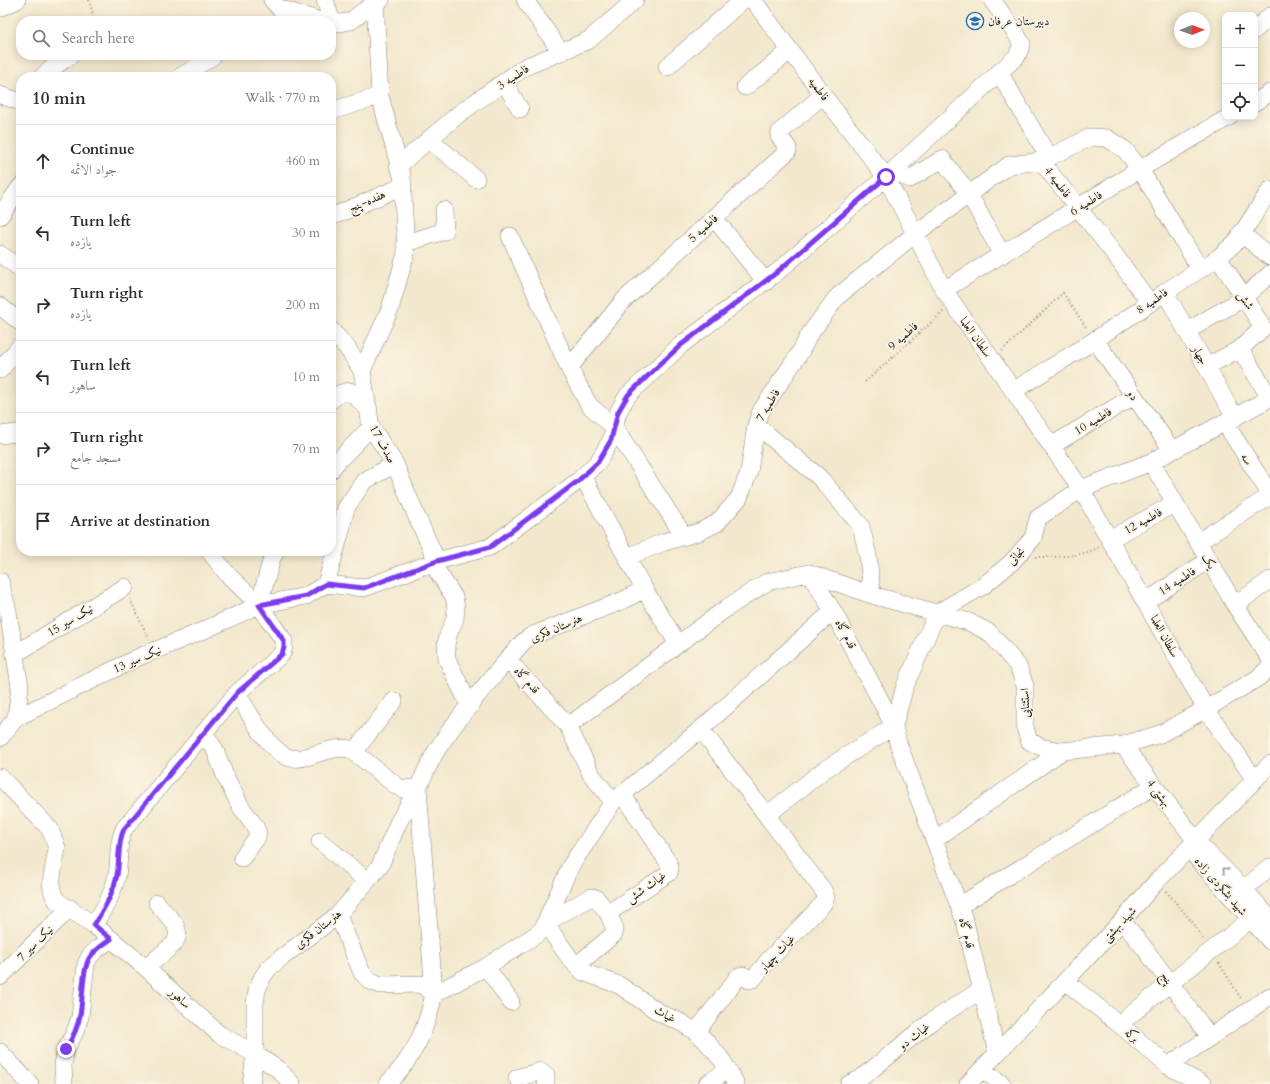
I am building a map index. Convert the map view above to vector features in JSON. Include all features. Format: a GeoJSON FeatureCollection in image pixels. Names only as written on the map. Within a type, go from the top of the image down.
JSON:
{"type":"FeatureCollection","features":[{"type":"Feature","properties":{"kind":"street"},"geometry":{"type":"LineString","coordinates":[[0,8],[17,0]]}},
{"type":"Feature","properties":{"kind":"street"},"geometry":{"type":"LineString","coordinates":[[272,0],[279,8],[304,16]]}},
{"type":"Feature","properties":{"kind":"street"},"geometry":{"type":"LineString","coordinates":[[325,0],[327,16]]}},
{"type":"Feature","properties":{"kind":"street"},"geometry":{"type":"LineString","coordinates":[[524,0],[561,52]]}},
{"type":"Feature","properties":{"kind":"street"},"geometry":{"type":"LineString","coordinates":[[668,67],[743,0]]}},
{"type":"Feature","properties":{"kind":"street","name":"فاطمیه"},"geometry":{"type":"LineString","coordinates":[[752,0],[823,95],[890,174]]}},
{"type":"Feature","properties":{"kind":"street"},"geometry":{"type":"LineString","coordinates":[[334,556],[326,584],[364,588],[435,562],[490,547],[583,477],[598,462],[606,450],[611,440],[618,412],[628,395],[681,345],[766,282],[890,174],[1017,56],[1022,44],[992,0]]}},
{"type":"Feature","properties":{"kind":"street"},"geometry":{"type":"LineString","coordinates":[[336,22],[345,23],[351,21],[378,1]]}},
{"type":"Feature","properties":{"kind":"street"},"geometry":{"type":"LineString","coordinates":[[362,371],[390,309],[406,253],[403,186],[380,96],[378,1]]}},
{"type":"Feature","properties":{"kind":"street","name":"فاطمیه 3"},"geometry":{"type":"LineString","coordinates":[[398,166],[460,113],[525,67],[589,40],[633,1]]}},
{"type":"Feature","properties":{"kind":"street"},"geometry":{"type":"LineString","coordinates":[[1258,27],[1270,16]]}},
{"type":"Feature","properties":{"kind":"street"},"geometry":{"type":"LineString","coordinates":[[745,87],[790,51]]}},
{"type":"Feature","properties":{"kind":"street"},"geometry":{"type":"LineString","coordinates":[[47,72],[64,60]]}},
{"type":"Feature","properties":{"kind":"street"},"geometry":{"type":"LineString","coordinates":[[188,72],[208,60]]}},
{"type":"Feature","properties":{"kind":"street"},"geometry":{"type":"LineString","coordinates":[[1000,72],[1045,158],[1091,137],[1107,138],[1125,150],[1140,169],[1200,269]]}},
{"type":"Feature","properties":{"kind":"street"},"geometry":{"type":"LineString","coordinates":[[504,82],[520,109]]}},
{"type":"Feature","properties":{"kind":"street"},"geometry":{"type":"LineString","coordinates":[[1258,100],[1270,93]]}},
{"type":"Feature","properties":{"kind":"street","name":"فاطمیه 5"},"geometry":{"type":"LineString","coordinates":[[569,368],[624,300],[788,151],[788,148],[779,136],[780,132],[823,95]]}},
{"type":"Feature","properties":{"kind":"street"},"geometry":{"type":"LineString","coordinates":[[0,96],[16,100]]}},
{"type":"Feature","properties":{"kind":"street"},"geometry":{"type":"LineString","coordinates":[[336,109],[380,96]]}},
{"type":"Feature","properties":{"kind":"street","name":"فاطمیه 6"},"geometry":{"type":"LineString","coordinates":[[949,297],[1002,255],[1140,169],[1224,120]]}},
{"type":"Feature","properties":{"kind":"street"},"geometry":{"type":"LineString","coordinates":[[429,139],[476,179]]}},
{"type":"Feature","properties":{"kind":"street","name":"فاطمیه 4"},"geometry":{"type":"LineString","coordinates":[[915,234],[1009,165],[1045,158],[1077,208],[1112,251],[1150,303]]}},
{"type":"Feature","properties":{"kind":"street"},"geometry":{"type":"LineString","coordinates":[[890,174],[910,179],[942,159],[969,194],[1002,255]]}},
{"type":"Feature","properties":{"kind":"street","name":"سلطان العلما"},"geometry":{"type":"LineString","coordinates":[[890,174],[915,234],[949,297],[1081,489],[1206,709],[1255,780]]}},
{"type":"Feature","properties":{"kind":"street","name":"هفده-پنج"},"geometry":{"type":"LineString","coordinates":[[336,215],[403,186]]}},
{"type":"Feature","properties":{"kind":"street","name":"فاطمیه 8"},"geometry":{"type":"LineString","coordinates":[[1013,391],[1095,340],[1218,258],[1236,241],[1270,190]]}},
{"type":"Feature","properties":{"kind":"street"},"geometry":{"type":"LineString","coordinates":[[0,216],[16,197]]}},
{"type":"Feature","properties":{"kind":"street"},"geometry":{"type":"LineString","coordinates":[[406,243],[445,231],[444,210]]}},
{"type":"Feature","properties":{"kind":"street"},"geometry":{"type":"LineString","coordinates":[[714,218],[766,282]]}},
{"type":"Feature","properties":{"kind":"street"},"geometry":{"type":"LineString","coordinates":[[1241,233],[1270,257]]}},
{"type":"Feature","properties":{"kind":"street","name":"فاطمیه 7"},"geometry":{"type":"LineString","coordinates":[[627,557],[699,532],[717,523],[739,498],[749,472],[756,425],[762,411],[801,351],[809,334],[837,297],[915,234]]}},
{"type":"Feature","properties":{"kind":"street"},"geometry":{"type":"LineString","coordinates":[[510,236],[569,368],[589,405],[614,427],[684,536]]}},
{"type":"Feature","properties":{"kind":"street"},"geometry":{"type":"LineString","coordinates":[[0,254],[16,265]]}},
{"type":"Feature","properties":{"kind":"street","name":"شش"},"geometry":{"type":"LineString","coordinates":[[1207,366],[1240,349],[1267,326],[1244,297],[1218,258]]}},
{"type":"Feature","properties":{"kind":"street"},"geometry":{"type":"LineString","coordinates":[[1187,331],[1244,297],[1270,274]]}},
{"type":"Feature","properties":{"kind":"street","name":"جهار"},"geometry":{"type":"LineString","coordinates":[[1165,292],[1207,366],[1230,421]]}},
{"type":"Feature","properties":{"kind":"street"},"geometry":{"type":"LineString","coordinates":[[0,306],[16,316]]}},
{"type":"Feature","properties":{"kind":"street","name":"صدف 17"},"geometry":{"type":"LineString","coordinates":[[336,336],[348,349],[362,371],[371,427],[395,464],[435,562],[454,597],[456,608],[455,619],[448,635],[446,645],[447,659],[470,706]]}},
{"type":"Feature","properties":{"kind":"street","name":"دو"},"geometry":{"type":"LineString","coordinates":[[1095,340],[1172,450]]}},
{"type":"Feature","properties":{"kind":"street"},"geometry":{"type":"LineString","coordinates":[[1081,489],[1151,462],[1230,421],[1270,398],[1240,349]]}},
{"type":"Feature","properties":{"kind":"street"},"geometry":{"type":"LineString","coordinates":[[0,370],[16,351]]}},
{"type":"Feature","properties":{"kind":"street"},"geometry":{"type":"LineString","coordinates":[[336,396],[341,393],[350,391],[369,410]]}},
{"type":"Feature","properties":{"kind":"street","name":"فاطمیه 10"},"geometry":{"type":"LineString","coordinates":[[1051,446],[1134,396]]}},
{"type":"Feature","properties":{"kind":"street","name":"سه"},"geometry":{"type":"LineString","coordinates":[[1230,421],[1270,495]]}},
{"type":"Feature","properties":{"kind":"street"},"geometry":{"type":"LineString","coordinates":[[756,425],[819,478],[861,526],[868,556],[872,595]]}},
{"type":"Feature","properties":{"kind":"street"},"geometry":{"type":"LineString","coordinates":[[336,459],[371,427]]}},
{"type":"Feature","properties":{"kind":"street"},"geometry":{"type":"LineString","coordinates":[[0,435],[16,434]]}},
{"type":"Feature","properties":{"kind":"street","name":"یک"},"geometry":{"type":"LineString","coordinates":[[1151,462],[1235,605],[1270,659]]}},
{"type":"Feature","properties":{"kind":"street"},"geometry":{"type":"LineString","coordinates":[[336,548],[346,508],[364,481],[395,464]]}},
{"type":"Feature","properties":{"kind":"street"},"geometry":{"type":"LineString","coordinates":[[583,477],[644,589],[678,644]]}},
{"type":"Feature","properties":{"kind":"street","name":"نجاتی"},"geometry":{"type":"LineString","coordinates":[[937,612],[983,586],[1012,562],[1033,538],[1038,518],[1081,489]]}},
{"type":"Feature","properties":{"kind":"street"},"geometry":{"type":"LineString","coordinates":[[1198,542],[1270,495]]}},
{"type":"Feature","properties":{"kind":"street","name":"فاطمیه 12"},"geometry":{"type":"LineString","coordinates":[[1110,539],[1175,503]]}},
{"type":"Feature","properties":{"kind":"street"},"geometry":{"type":"LineString","coordinates":[[94,925],[113,892],[119,861],[119,840],[124,829],[237,693],[282,654],[284,641],[259,605],[228,575],[212,556]]}},
{"type":"Feature","properties":{"kind":"street"},"geometry":{"type":"LineString","coordinates":[[259,605],[273,556]]}},
{"type":"Feature","properties":{"kind":"street","name":"فاطمیه 14"},"geometry":{"type":"LineString","coordinates":[[1145,602],[1209,560]]}},
{"type":"Feature","properties":{"kind":"street"},"geometry":{"type":"LineString","coordinates":[[568,726],[728,607],[767,582],[809,574]]}},
{"type":"Feature","properties":{"kind":"street","name":"استثنایی"},"geometry":{"type":"LineString","coordinates":[[809,574],[872,595],[970,622],[990,633],[1018,666],[1025,686],[1025,727],[1030,741],[1043,748],[1062,751],[1123,744],[1160,734],[1258,678],[1270,667]]}},
{"type":"Feature","properties":{"kind":"street","name":"قدم گاه"},"geometry":{"type":"LineString","coordinates":[[809,574],[833,611],[894,726],[898,743],[965,922],[997,1054]]}},
{"type":"Feature","properties":{"kind":"street"},"geometry":{"type":"LineString","coordinates":[[1235,605],[1270,580]]}},
{"type":"Feature","properties":{"kind":"street"},"geometry":{"type":"LineString","coordinates":[[0,581],[8,611],[20,687],[16,718],[0,738]]}},
{"type":"Feature","properties":{"kind":"street","name":"نیک سیر 13"},"geometry":{"type":"LineString","coordinates":[[16,718],[139,657],[259,605],[306,596],[326,584]]}},
{"type":"Feature","properties":{"kind":"street","name":"نیک سیر 15"},"geometry":{"type":"LineString","coordinates":[[15,654],[125,587]]}},
{"type":"Feature","properties":{"kind":"street","name":"هنرستان فکری"},"geometry":{"type":"LineString","coordinates":[[251,1084],[255,1054],[255,1003],[257,990],[262,978],[268,969],[281,958],[338,915],[380,866],[398,823],[442,743],[470,706],[523,642],[531,636],[624,600],[644,589]]}},
{"type":"Feature","properties":{"kind":"street"},"geometry":{"type":"LineString","coordinates":[[434,994],[486,967],[537,934],[543,928],[570,867],[618,798],[701,729],[833,611]]}},
{"type":"Feature","properties":{"kind":"street"},"geometry":{"type":"LineString","coordinates":[[701,729],[767,815],[824,770],[894,726],[905,686],[937,612]]}},
{"type":"Feature","properties":{"kind":"street","name":"قدم گاه"},"geometry":{"type":"LineString","coordinates":[[508,660],[568,726],[591,774],[618,798]]}},
{"type":"Feature","properties":{"kind":"street"},"geometry":{"type":"LineString","coordinates":[[237,693],[254,721],[274,748],[286,757],[302,758],[342,747],[350,748],[398,787],[402,789],[418,788],[434,994],[422,1035],[412,1055],[387,1084]]}},
{"type":"Feature","properties":{"kind":"street"},"geometry":{"type":"LineString","coordinates":[[354,752],[394,701]]}},
{"type":"Feature","properties":{"kind":"street"},"geometry":{"type":"LineString","coordinates":[[204,732],[215,750],[226,778],[258,833],[256,839],[242,858]]}},
{"type":"Feature","properties":{"kind":"street","name":"بهشتی 4"},"geometry":{"type":"LineString","coordinates":[[1123,744],[1154,786],[1192,845]]}},
{"type":"Feature","properties":{"kind":"street"},"geometry":{"type":"LineString","coordinates":[[934,840],[1062,751]]}},
{"type":"Feature","properties":{"kind":"street","name":"شهید بهشتی"},"geometry":{"type":"LineString","coordinates":[[968,1084],[1122,921],[1157,880],[1270,764]]}},
{"type":"Feature","properties":{"kind":"street"},"geometry":{"type":"LineString","coordinates":[[0,777],[50,829],[57,848],[51,883],[54,894],[64,904]]}},
{"type":"Feature","properties":{"kind":"street"},"geometry":{"type":"LineString","coordinates":[[959,906],[1154,786]]}},
{"type":"Feature","properties":{"kind":"street","name":"غیاث شش"},"geometry":{"type":"LineString","coordinates":[[608,913],[669,873],[670,867],[618,798]]}},
{"type":"Feature","properties":{"kind":"street","name":"غیاث چهار"},"geometry":{"type":"LineString","coordinates":[[696,1032],[738,977],[743,975],[749,980],[753,979],[823,904],[826,898],[823,890],[767,815]]}},
{"type":"Feature","properties":{"kind":"street"},"geometry":{"type":"LineString","coordinates":[[320,842],[367,881]]}},
{"type":"Feature","properties":{"kind":"street","name":"شهید بشگردی زاده"},"geometry":{"type":"LineString","coordinates":[[1192,845],[1244,890],[1270,919]]}},
{"type":"Feature","properties":{"kind":"street","name":"شهید بشگردی زاده"},"geometry":{"type":"LineString","coordinates":[[1192,845],[1251,920],[1270,941]]}},
{"type":"Feature","properties":{"kind":"street"},"geometry":{"type":"LineString","coordinates":[[1244,890],[1270,867]]}},
{"type":"Feature","properties":{"kind":"street"},"geometry":{"type":"LineString","coordinates":[[592,897],[596,898],[608,913],[615,928],[614,934],[576,966],[545,923],[592,897]]}},
{"type":"Feature","properties":{"kind":"street"},"geometry":{"type":"LineString","coordinates":[[146,968],[175,943],[178,934],[174,924],[157,903]]}},
{"type":"Feature","properties":{"kind":"street","name":"ساهور"},"geometry":{"type":"LineString","coordinates":[[64,904],[94,925],[146,968],[219,1034],[255,1054],[279,1070],[292,1084]]}},
{"type":"Feature","properties":{"kind":"street","name":"نیک سیر 7"},"geometry":{"type":"LineString","coordinates":[[0,977],[64,904]]}},
{"type":"Feature","properties":{"kind":"street"},"geometry":{"type":"LineString","coordinates":[[338,915],[362,973],[370,981],[381,985],[421,984],[434,994]]}},
{"type":"Feature","properties":{"kind":"street"},"geometry":{"type":"LineString","coordinates":[[1119,1024],[1251,920]]}},
{"type":"Feature","properties":{"kind":"street","name":"پنج"},"geometry":{"type":"LineString","coordinates":[[1122,921],[1142,945],[1210,1037]]}},
{"type":"Feature","properties":{"kind":"street"},"geometry":{"type":"LineString","coordinates":[[64,1084],[63,1065],[66,1049],[74,1034],[80,1017],[86,964],[90,956],[96,950],[111,939]]}},
{"type":"Feature","properties":{"kind":"street","name":"غیاث"},"geometry":{"type":"LineString","coordinates":[[576,966],[583,972],[619,985],[660,1013],[696,1032],[706,1041],[722,1060],[732,1077]]}},
{"type":"Feature","properties":{"kind":"street"},"geometry":{"type":"LineString","coordinates":[[486,967],[511,1002]]}},
{"type":"Feature","properties":{"kind":"street","name":"برکه"},"geometry":{"type":"LineString","coordinates":[[1065,981],[1119,1024],[1168,1066],[1203,1084]]}},
{"type":"Feature","properties":{"kind":"street","name":"غیاث دو"},"geometry":{"type":"LineString","coordinates":[[849,1084],[860,1079],[932,1021],[981,990]]}},
{"type":"Feature","properties":{"kind":"street"},"geometry":{"type":"LineString","coordinates":[[1168,1066],[1270,996]]}},
{"type":"Feature","properties":{"kind":"street"},"geometry":{"type":"LineString","coordinates":[[0,1052],[30,1084]]}},
{"type":"Feature","properties":{"kind":"street"},"geometry":{"type":"LineString","coordinates":[[982,1069],[1002,1084]]}},
{"type":"Feature","properties":{"kind":"street"},"geometry":{"type":"LineString","coordinates":[[517,1078],[541,1071],[546,1075],[546,1084]]}},
{"type":"Feature","properties":{"kind":"street"},"geometry":{"type":"LineString","coordinates":[[707,1084],[732,1077]]}},
{"type":"Feature","properties":{"kind":"path"},"geometry":{"type":"LineString","coordinates":[[89,0],[94,16]]}},
{"type":"Feature","properties":{"kind":"path"},"geometry":{"type":"LineString","coordinates":[[992,360],[1063,293],[1095,340]]}},
{"type":"Feature","properties":{"kind":"path","name":"فاطمیه 9"},"geometry":{"type":"LineString","coordinates":[[865,382],[949,297]]}},
{"type":"Feature","properties":{"kind":"path"},"geometry":{"type":"LineString","coordinates":[[1018,556],[1058,558],[1093,551],[1110,539]]}},
{"type":"Feature","properties":{"kind":"path"},"geometry":{"type":"LineString","coordinates":[[125,587],[154,651]]}},
{"type":"Feature","properties":{"kind":"place","name":"دبیرستان عرفان"},"geometry":{"type":"Point","coordinates":[975,21]}},
{"type":"Feature","properties":{"kind":"route"},"geometry":{"type":"LineString","coordinates":[[66,1049],[74,1034],[80,1017],[86,964],[90,956],[96,950],[111,939],[94,925],[113,892],[119,861],[119,840],[124,829],[237,693],[282,654],[284,641],[259,605],[306,596],[326,584],[364,588],[437,561],[490,547],[578,481],[598,462],[611,440],[618,412],[628,395],[656,368],[681,345],[766,282],[886,177]]}}]}
